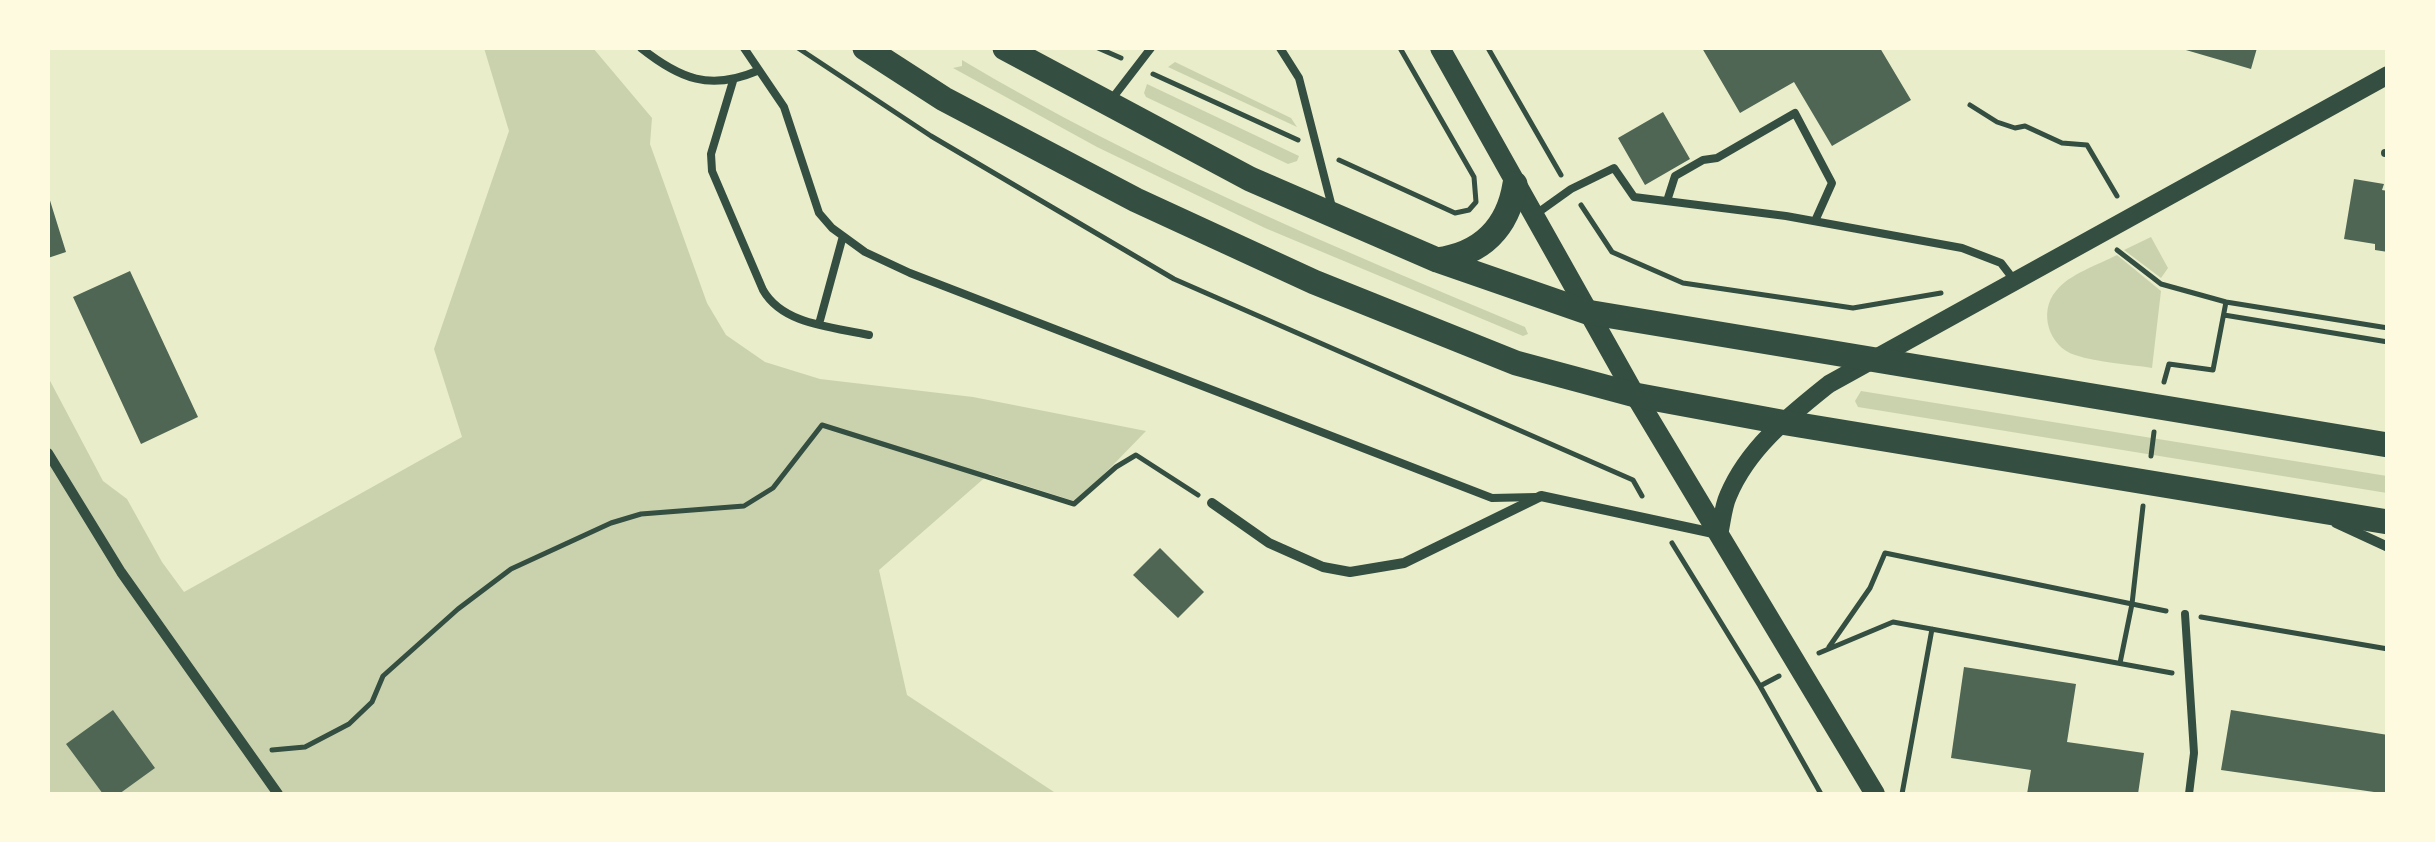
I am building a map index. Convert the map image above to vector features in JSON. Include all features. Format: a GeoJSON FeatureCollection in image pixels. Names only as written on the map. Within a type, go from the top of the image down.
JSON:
{"type":"FeatureCollection","features":[{"type":"Feature","properties":{"kind":"highway"},"geometry":{"type":"LineString","coordinates":[[865,48],[944,99],[1136,200],[1314,282],[1516,363],[1635,394],[1781,422],[2388,522]]}},
{"type":"Feature","properties":{"kind":"highway"},"geometry":{"type":"LineString","coordinates":[[1005,48],[1250,179],[1437,260],[1587,312],[2388,445]]}},
{"type":"Feature","properties":{"kind":"highway"},"geometry":{"type":"LineString","coordinates":[[1437,260],[1457,257],[1492,237],[1512,204],[1515,184]]}},
{"type":"Feature","properties":{"kind":"main road"},"geometry":{"type":"LineString","coordinates":[[1440,48],[1587,312],[1876,794]]}},
{"type":"Feature","properties":{"kind":"street"},"geometry":{"type":"LineString","coordinates":[[1212,504],[1269,543],[1323,567],[1350,572],[1404,563],[1541,496],[1720,534],[1727,497],[1750,457],[1781,422],[1829,384],[2388,75]]}},
{"type":"Feature","properties":{"kind":"street"},"geometry":{"type":"LineString","coordinates":[[2354,439],[2388,435]]}},
{"type":"Feature","properties":{"kind":"street"},"geometry":{"type":"LineString","coordinates":[[48,453],[121,572],[278,794]]}},
{"type":"Feature","properties":{"kind":"street"},"geometry":{"type":"LineString","coordinates":[[2303,508],[2388,547]]}},
{"type":"Feature","properties":{"kind":"lane"},"geometry":{"type":"LineString","coordinates":[[641,48],[681,76],[733,81],[758,71]]}},
{"type":"Feature","properties":{"kind":"lane"},"geometry":{"type":"LineString","coordinates":[[744,48],[784,107],[819,214],[865,252],[910,273],[1492,498],[1541,496]]}},
{"type":"Feature","properties":{"kind":"lane"},"geometry":{"type":"LineString","coordinates":[[1107,105],[1150,48]]}},
{"type":"Feature","properties":{"kind":"lane"},"geometry":{"type":"LineString","coordinates":[[1280,48],[1299,78],[1334,216]]}},
{"type":"Feature","properties":{"kind":"lane"},"geometry":{"type":"LineString","coordinates":[[733,81],[711,154],[712,171],[769,302],[795,318],[870,335]]}},
{"type":"Feature","properties":{"kind":"lane"},"geometry":{"type":"LineString","coordinates":[[1667,201],[1675,176],[1704,160],[1717,158],[1795,113],[1832,183],[1815,222]]}},
{"type":"Feature","properties":{"kind":"lane"},"geometry":{"type":"LineString","coordinates":[[1533,216],[1571,189],[1614,168],[1634,197],[1815,222],[1962,248],[2001,263],[2016,283]]}},
{"type":"Feature","properties":{"kind":"lane"},"geometry":{"type":"LineString","coordinates":[[819,324],[843,236]]}},
{"type":"Feature","properties":{"kind":"lane"},"geometry":{"type":"LineString","coordinates":[[2184,614],[2194,753],[2189,794]]}},
{"type":"Feature","properties":{"kind":"path"},"geometry":{"type":"LineString","coordinates":[[798,48],[931,136],[1174,280],[1632,480],[1760,686],[1820,794]]}},
{"type":"Feature","properties":{"kind":"path"},"geometry":{"type":"LineString","coordinates":[[1488,48],[1612,252],[1683,283],[1852,308],[1943,292]]}},
{"type":"Feature","properties":{"kind":"path"},"geometry":{"type":"LineString","coordinates":[[1970,105],[1996,122],[2016,128],[2025,126],[2062,143],[2087,146],[2119,199],[2105,206]]}},
{"type":"Feature","properties":{"kind":"path"},"geometry":{"type":"LineString","coordinates":[[2100,237],[2162,284],[2226,302],[2388,328]]}},
{"type":"Feature","properties":{"kind":"path"},"geometry":{"type":"LineString","coordinates":[[2224,316],[2388,342]]}},
{"type":"Feature","properties":{"kind":"path"},"geometry":{"type":"LineString","coordinates":[[250,754],[305,747],[348,724],[372,702],[383,676],[458,608],[530,559],[641,514],[744,506],[773,488],[822,425],[1074,504],[1136,455],[1212,504]]}},
{"type":"Feature","properties":{"kind":"path"},"geometry":{"type":"LineString","coordinates":[[2120,663],[2141,526]]}},
{"type":"Feature","properties":{"kind":"path"},"geometry":{"type":"LineString","coordinates":[[1829,647],[1870,588],[1884,552],[2132,604],[2388,649]]}},
{"type":"Feature","properties":{"kind":"path"},"geometry":{"type":"LineString","coordinates":[[1760,686],[1829,647],[1894,622],[2189,676]]}},
{"type":"Feature","properties":{"kind":"path"},"geometry":{"type":"LineString","coordinates":[[1902,794],[1932,629]]}},
{"type":"Feature","properties":{"kind":"green space"},"geometry":{"type":"Polygon","coordinates":[[[484,48],[593,48],[652,118],[650,144],[707,303],[726,335],[765,362],[820,379],[973,397],[1146,431],[1077,502],[989,474],[879,570],[907,695],[1057,794],[48,794],[48,377],[103,481],[127,499],[162,562],[184,592],[462,437],[434,349],[509,131],[484,48]]]}},
{"type":"Feature","properties":{"kind":"green space"},"geometry":{"type":"Polygon","coordinates":[[[962,60],[1168,170],[1525,327],[1528,334],[1523,336],[1265,228],[1097,147],[953,68],[962,66],[962,60]]]}},
{"type":"Feature","properties":{"kind":"green space"},"geometry":{"type":"Polygon","coordinates":[[[1175,62],[1291,118],[1297,127],[1168,67],[1175,62]]]}},
{"type":"Feature","properties":{"kind":"green space"},"geometry":{"type":"Polygon","coordinates":[[[1147,84],[1299,156],[1297,161],[1288,164],[1146,97],[1147,84]]]}},
{"type":"Feature","properties":{"kind":"green space"},"geometry":{"type":"Polygon","coordinates":[[[2151,237],[2168,268],[2161,278],[2124,250],[2151,237]]]}},
{"type":"Feature","properties":{"kind":"green space"},"geometry":{"type":"Polygon","coordinates":[[[2117,255],[2161,291],[2152,368],[2075,355],[2059,345],[2049,328],[2048,309],[2056,291],[2076,275],[2117,255]]]}},
{"type":"Feature","properties":{"kind":"green space"},"geometry":{"type":"Polygon","coordinates":[[[1861,391],[2387,476],[2387,493],[1858,407],[1855,401],[1861,391]]]}},
{"type":"Feature","properties":{"kind":"building"},"geometry":{"type":"Polygon","coordinates":[[[1702,48],[1880,48],[1911,100],[1832,146],[1794,82],[1740,113],[1702,48]]]}},
{"type":"Feature","properties":{"kind":"building"},"geometry":{"type":"Polygon","coordinates":[[[2179,48],[2257,48],[2251,69],[2179,48]]]}},
{"type":"Feature","properties":{"kind":"building"},"geometry":{"type":"Polygon","coordinates":[[[1663,112],[1690,159],[1645,185],[1618,138],[1663,112]]]}},
{"type":"Feature","properties":{"kind":"building"},"geometry":{"type":"Polygon","coordinates":[[[2354,179],[2384,184],[2382,190],[2388,191],[2388,252],[2375,250],[2375,244],[2344,239],[2354,179]]]}},
{"type":"Feature","properties":{"kind":"building"},"geometry":{"type":"Polygon","coordinates":[[[48,194],[66,252],[48,258],[48,194]]]}},
{"type":"Feature","properties":{"kind":"building"},"geometry":{"type":"Polygon","coordinates":[[[130,271],[198,417],[141,444],[73,297],[130,271]]]}},
{"type":"Feature","properties":{"kind":"building"},"geometry":{"type":"Polygon","coordinates":[[[1160,548],[1204,592],[1178,618],[1133,575],[1160,548]]]}},
{"type":"Feature","properties":{"kind":"building"},"geometry":{"type":"Polygon","coordinates":[[[1964,667],[2076,684],[2067,742],[2144,753],[2138,794],[2027,794],[2031,770],[1951,758],[1964,667]]]}},
{"type":"Feature","properties":{"kind":"building"},"geometry":{"type":"Polygon","coordinates":[[[113,710],[155,768],[119,794],[103,794],[66,744],[113,710]]]}},
{"type":"Feature","properties":{"kind":"building"},"geometry":{"type":"Polygon","coordinates":[[[2231,710],[2388,735],[2388,794],[2221,770],[2231,710]]]}}]}
